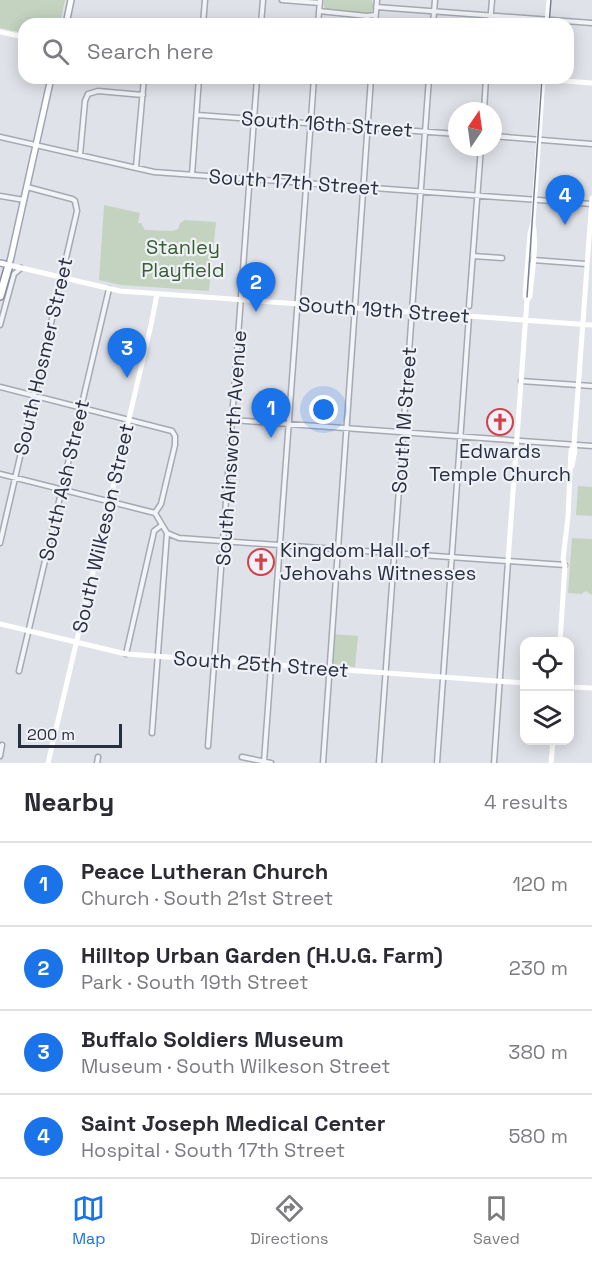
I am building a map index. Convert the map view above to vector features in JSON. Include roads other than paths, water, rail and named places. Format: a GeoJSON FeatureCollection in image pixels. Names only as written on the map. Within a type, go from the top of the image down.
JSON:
{"type":"FeatureCollection","features":[{"type":"Feature","properties":{"kind":"highway"},"geometry":{"type":"LineString","coordinates":[[0,296],[9,265]]}},
{"type":"Feature","properties":{"kind":"highway"},"geometry":{"type":"LineString","coordinates":[[0,272],[3,287]]}},
{"type":"Feature","properties":{"kind":"street"},"geometry":{"type":"LineString","coordinates":[[67,18],[71,0]]}},
{"type":"Feature","properties":{"kind":"street"},"geometry":{"type":"LineString","coordinates":[[204,18],[205,0]]}},
{"type":"Feature","properties":{"kind":"street"},"geometry":{"type":"LineString","coordinates":[[262,18],[263,0]]}},
{"type":"Feature","properties":{"kind":"street"},"geometry":{"type":"LineString","coordinates":[[282,0],[320,1],[318,18]]}},
{"type":"Feature","properties":{"kind":"street"},"geometry":{"type":"LineString","coordinates":[[319,11],[375,15],[377,0]]}},
{"type":"Feature","properties":{"kind":"street"},"geometry":{"type":"LineString","coordinates":[[433,18],[435,0]]}},
{"type":"Feature","properties":{"kind":"street"},"geometry":{"type":"LineString","coordinates":[[491,18],[492,0]]}},
{"type":"Feature","properties":{"kind":"street"},"geometry":{"type":"LineString","coordinates":[[548,18],[549,0]]}},
{"type":"Feature","properties":{"kind":"street"},"geometry":{"type":"LineString","coordinates":[[376,7],[515,18]]}},
{"type":"Feature","properties":{"kind":"street"},"geometry":{"type":"LineString","coordinates":[[574,23],[592,23]]}},
{"type":"Feature","properties":{"kind":"street"},"geometry":{"type":"LineString","coordinates":[[0,32],[18,36]]}},
{"type":"Feature","properties":{"kind":"street"},"geometry":{"type":"LineString","coordinates":[[574,82],[592,83]]}},
{"type":"Feature","properties":{"kind":"street"},"geometry":{"type":"LineString","coordinates":[[9,265],[50,84]]}},
{"type":"Feature","properties":{"kind":"street"},"geometry":{"type":"LineString","coordinates":[[136,167],[144,84]]}},
{"type":"Feature","properties":{"kind":"street"},"geometry":{"type":"LineString","coordinates":[[192,175],[199,84]]}},
{"type":"Feature","properties":{"kind":"street","name":"South Ainsworth Avenue"},"geometry":{"type":"LineString","coordinates":[[208,746],[257,84]]}},
{"type":"Feature","properties":{"kind":"street"},"geometry":{"type":"LineString","coordinates":[[264,762],[314,84]]}},
{"type":"Feature","properties":{"kind":"street"},"geometry":{"type":"LineString","coordinates":[[323,763],[371,84]]}},
{"type":"Feature","properties":{"kind":"street","name":"South M Street"},"geometry":{"type":"LineString","coordinates":[[379,763],[429,84]]}},
{"type":"Feature","properties":{"kind":"street"},"geometry":{"type":"LineString","coordinates":[[485,102],[486,84]]}},
{"type":"Feature","properties":{"kind":"street"},"geometry":{"type":"LineString","coordinates":[[494,763],[527,300],[530,296],[531,260],[535,235],[534,200],[543,84]]}},
{"type":"Feature","properties":{"kind":"street"},"geometry":{"type":"LineString","coordinates":[[80,155],[84,105],[88,94],[98,91],[143,95]]}},
{"type":"Feature","properties":{"kind":"street","name":"South 16th Street"},"geometry":{"type":"LineString","coordinates":[[197,115],[448,133]]}},
{"type":"Feature","properties":{"kind":"street","name":"South 17th Street"},"geometry":{"type":"LineString","coordinates":[[0,137],[154,172],[592,204]]}},
{"type":"Feature","properties":{"kind":"street"},"geometry":{"type":"LineString","coordinates":[[502,137],[592,144]]}},
{"type":"Feature","properties":{"kind":"street"},"geometry":{"type":"LineString","coordinates":[[469,306],[480,156]]}},
{"type":"Feature","properties":{"kind":"street","name":"South Hosmer Street"},"geometry":{"type":"LineString","coordinates":[[0,543],[77,211],[76,203],[69,197],[27,187]]}},
{"type":"Feature","properties":{"kind":"street"},"geometry":{"type":"LineString","coordinates":[[0,196],[24,200]]}},
{"type":"Feature","properties":{"kind":"street"},"geometry":{"type":"LineString","coordinates":[[560,637],[565,565],[563,560],[566,548],[572,466],[571,450],[574,445],[592,198]]}},
{"type":"Feature","properties":{"kind":"street"},"geometry":{"type":"LineString","coordinates":[[473,256],[502,258]]}},
{"type":"Feature","properties":{"kind":"street"},"geometry":{"type":"LineString","coordinates":[[531,260],[586,267]]}},
{"type":"Feature","properties":{"kind":"street","name":"South 19th Street"},"geometry":{"type":"LineString","coordinates":[[0,263],[109,289],[156,294],[592,325]]}},
{"type":"Feature","properties":{"kind":"street"},"geometry":{"type":"LineString","coordinates":[[0,325],[14,274],[22,268]]}},
{"type":"Feature","properties":{"kind":"street","name":"South Ash Street"},"geometry":{"type":"LineString","coordinates":[[19,671],[109,289]]}},
{"type":"Feature","properties":{"kind":"street","name":"South Wilkeson Street"},"geometry":{"type":"LineString","coordinates":[[48,763],[156,294]]}},
{"type":"Feature","properties":{"kind":"street"},"geometry":{"type":"LineString","coordinates":[[436,763],[469,316]]}},
{"type":"Feature","properties":{"kind":"street"},"geometry":{"type":"LineString","coordinates":[[521,381],[592,386]]}},
{"type":"Feature","properties":{"kind":"street"},"geometry":{"type":"LineString","coordinates":[[0,387],[164,427],[174,432],[175,445],[161,504],[155,513]]}},
{"type":"Feature","properties":{"kind":"street"},"geometry":{"type":"LineString","coordinates":[[232,420],[592,446]]}},
{"type":"Feature","properties":{"kind":"street"},"geometry":{"type":"LineString","coordinates":[[0,474],[155,513],[167,533],[179,538],[565,565]]}},
{"type":"Feature","properties":{"kind":"street"},"geometry":{"type":"LineString","coordinates":[[126,654],[154,531],[162,525]]}},
{"type":"Feature","properties":{"kind":"street"},"geometry":{"type":"LineString","coordinates":[[152,733],[167,533]]}},
{"type":"Feature","properties":{"kind":"street","name":"South 25th Street"},"geometry":{"type":"LineString","coordinates":[[0,624],[126,654],[520,683]]}},
{"type":"Feature","properties":{"kind":"street"},"geometry":{"type":"LineString","coordinates":[[574,687],[592,688]]}},
{"type":"Feature","properties":{"kind":"street"},"geometry":{"type":"LineString","coordinates":[[0,756],[2,745]]}},
{"type":"Feature","properties":{"kind":"street"},"geometry":{"type":"LineString","coordinates":[[551,763],[553,745]]}},
{"type":"Feature","properties":{"kind":"street"},"geometry":{"type":"LineString","coordinates":[[97,763],[98,757]]}},
{"type":"Feature","properties":{"kind":"street"},"geometry":{"type":"LineString","coordinates":[[242,757],[271,763]]}},
{"type":"Feature","properties":{"kind":"tram line"},"geometry":{"type":"LineString","coordinates":[[550,18],[551,0]]}},
{"type":"Feature","properties":{"kind":"tram line"},"geometry":{"type":"LineString","coordinates":[[527,297],[542,84]]}},
{"type":"Feature","properties":{"kind":"place","name":"Saint Joseph Medical Center"},"geometry":{"type":"Point","coordinates":[565,225]}},
{"type":"Feature","properties":{"kind":"place","name":"Hilltop Urban Garden (H.U.G. Farm)"},"geometry":{"type":"Point","coordinates":[256,312]}},
{"type":"Feature","properties":{"kind":"place","name":"Buffalo Soldiers Museum"},"geometry":{"type":"Point","coordinates":[127,378]}},
{"type":"Feature","properties":{"kind":"place","name":"Edwards Temple Church"},"geometry":{"type":"Point","coordinates":[500,422]}},
{"type":"Feature","properties":{"kind":"place","name":"Peace Lutheran Church"},"geometry":{"type":"Point","coordinates":[271,438]}},
{"type":"Feature","properties":{"kind":"place","name":"Kingdom Hall of Jehovahs Witnesses"},"geometry":{"type":"Point","coordinates":[261,562]}},
{"type":"Feature","properties":{"kind":"park label","name":"Stanley Playfield"},"geometry":{"type":"Point","coordinates":[183,258]}}]}
